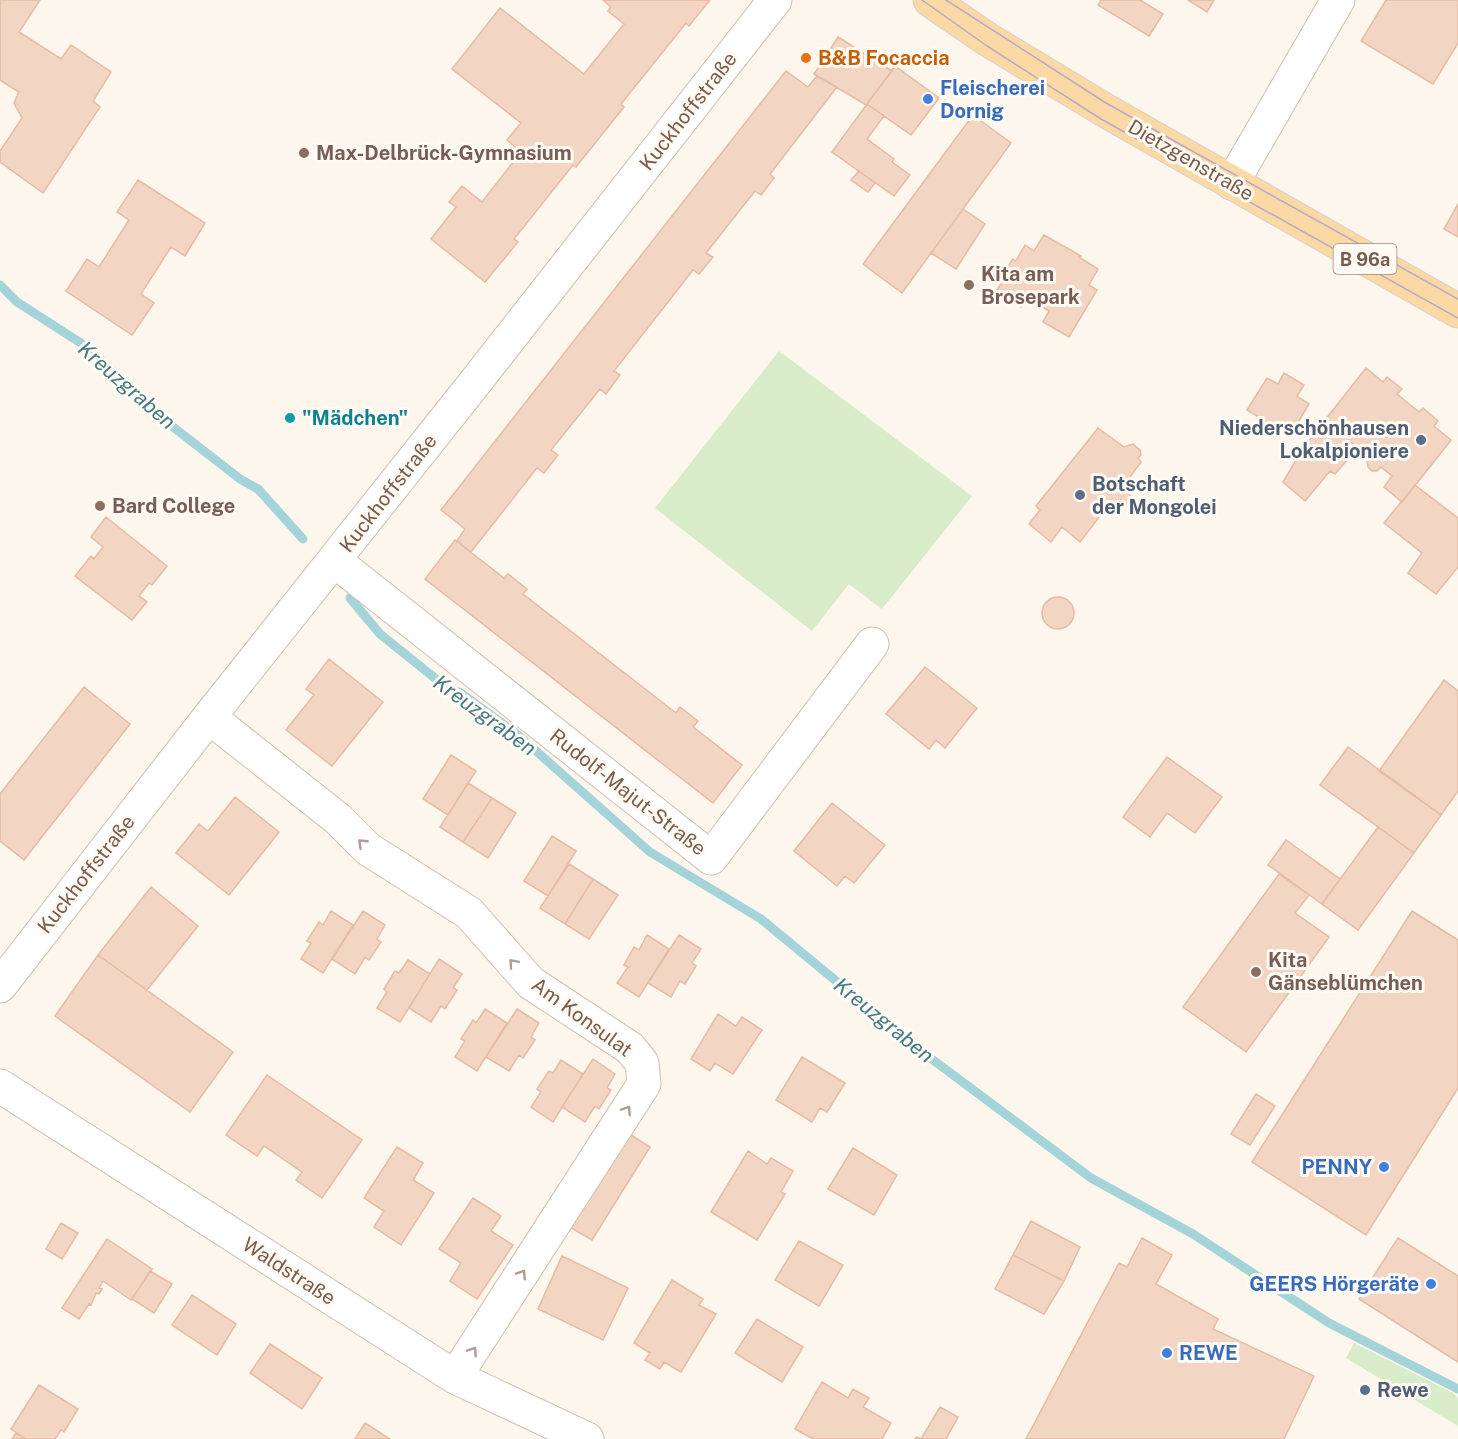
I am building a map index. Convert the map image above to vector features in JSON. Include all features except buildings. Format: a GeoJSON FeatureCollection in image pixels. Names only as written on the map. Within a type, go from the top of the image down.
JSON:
{"type":"FeatureCollection","features":[{"type":"Feature","properties":{"kind":"main road","name":"Dietzgenstraße"},"geometry":{"type":"LineString","coordinates":[[930,0],[987,39],[1107,112],[1458,311]]}},
{"type":"Feature","properties":{"kind":"street","name":"Kuckhoffstraße"},"geometry":{"type":"LineString","coordinates":[[0,986],[208,717],[335,561],[775,0]]}},
{"type":"Feature","properties":{"kind":"street"},"geometry":{"type":"LineString","coordinates":[[1232,183],[1338,0]]}},
{"type":"Feature","properties":{"kind":"street","name":"Rudolf-Majut-Straße"},"geometry":{"type":"LineString","coordinates":[[335,561],[711,858],[872,644]]}},
{"type":"Feature","properties":{"kind":"street","name":"Am Konsulat"},"geometry":{"type":"LineString","coordinates":[[208,717],[338,819],[368,849],[469,913],[531,984],[630,1048],[642,1063],[644,1084],[455,1377]]}},
{"type":"Feature","properties":{"kind":"street","name":"Waldstraße"},"geometry":{"type":"LineString","coordinates":[[0,1086],[455,1377],[587,1439]]}},
{"type":"Feature","properties":{"kind":"green space"},"geometry":{"type":"Polygon","coordinates":[[[779,351],[972,496],[882,609],[849,584],[812,631],[655,508],[779,351]]]}},
{"type":"Feature","properties":{"kind":"green space"},"geometry":{"type":"Polygon","coordinates":[[[1354,1343],[1453,1393],[1458,1398],[1458,1426],[1346,1358],[1354,1343]]]}},
{"type":"Feature","properties":{"kind":"waterway","name":"Kreuzgraben"},"geometry":{"type":"LineString","coordinates":[[0,285],[17,302],[87,347],[168,423],[240,479],[258,489],[303,539]]}},
{"type":"Feature","properties":{"kind":"waterway","name":"Kreuzgraben"},"geometry":{"type":"LineString","coordinates":[[350,598],[380,634],[446,687],[461,693],[518,735],[650,852],[761,919],[921,1051],[1091,1178],[1193,1234],[1329,1323],[1458,1389]]}},
{"type":"Feature","properties":{"kind":"tram line"},"geometry":{"type":"LineString","coordinates":[[922,0],[987,46],[1101,119],[1458,318]]}},
{"type":"Feature","properties":{"kind":"tram line"},"geometry":{"type":"LineString","coordinates":[[946,0],[1106,103],[1458,299]]}},
{"type":"Feature","properties":{"kind":"place","name":"B&B Focaccia"},"geometry":{"type":"Point","coordinates":[806,58]}},
{"type":"Feature","properties":{"kind":"place","name":"Fleischerei Dornig"},"geometry":{"type":"Point","coordinates":[928,99]}},
{"type":"Feature","properties":{"kind":"place","name":"Max-Delbrück-Gymnasium"},"geometry":{"type":"Point","coordinates":[304,153]}},
{"type":"Feature","properties":{"kind":"place","name":"Kita am Brosepark"},"geometry":{"type":"Point","coordinates":[969,285]}},
{"type":"Feature","properties":{"kind":"place","name":"\"Mädchen\""},"geometry":{"type":"Point","coordinates":[290,418]}},
{"type":"Feature","properties":{"kind":"place","name":"Niederschönhausen Lokalpioniere"},"geometry":{"type":"Point","coordinates":[1421,440]}},
{"type":"Feature","properties":{"kind":"place","name":"Botschaft der Mongolei"},"geometry":{"type":"Point","coordinates":[1080,495]}},
{"type":"Feature","properties":{"kind":"place","name":"Bard College"},"geometry":{"type":"Point","coordinates":[100,506]}},
{"type":"Feature","properties":{"kind":"place","name":"Kita Gänseblümchen"},"geometry":{"type":"Point","coordinates":[1256,972]}},
{"type":"Feature","properties":{"kind":"place","name":"PENNY"},"geometry":{"type":"Point","coordinates":[1384,1167]}},
{"type":"Feature","properties":{"kind":"place","name":"GEERS Hörgeräte"},"geometry":{"type":"Point","coordinates":[1431,1284]}},
{"type":"Feature","properties":{"kind":"place","name":"REWE"},"geometry":{"type":"Point","coordinates":[1167,1353]}},
{"type":"Feature","properties":{"kind":"place","name":"Rewe"},"geometry":{"type":"Point","coordinates":[1365,1390]}}]}
